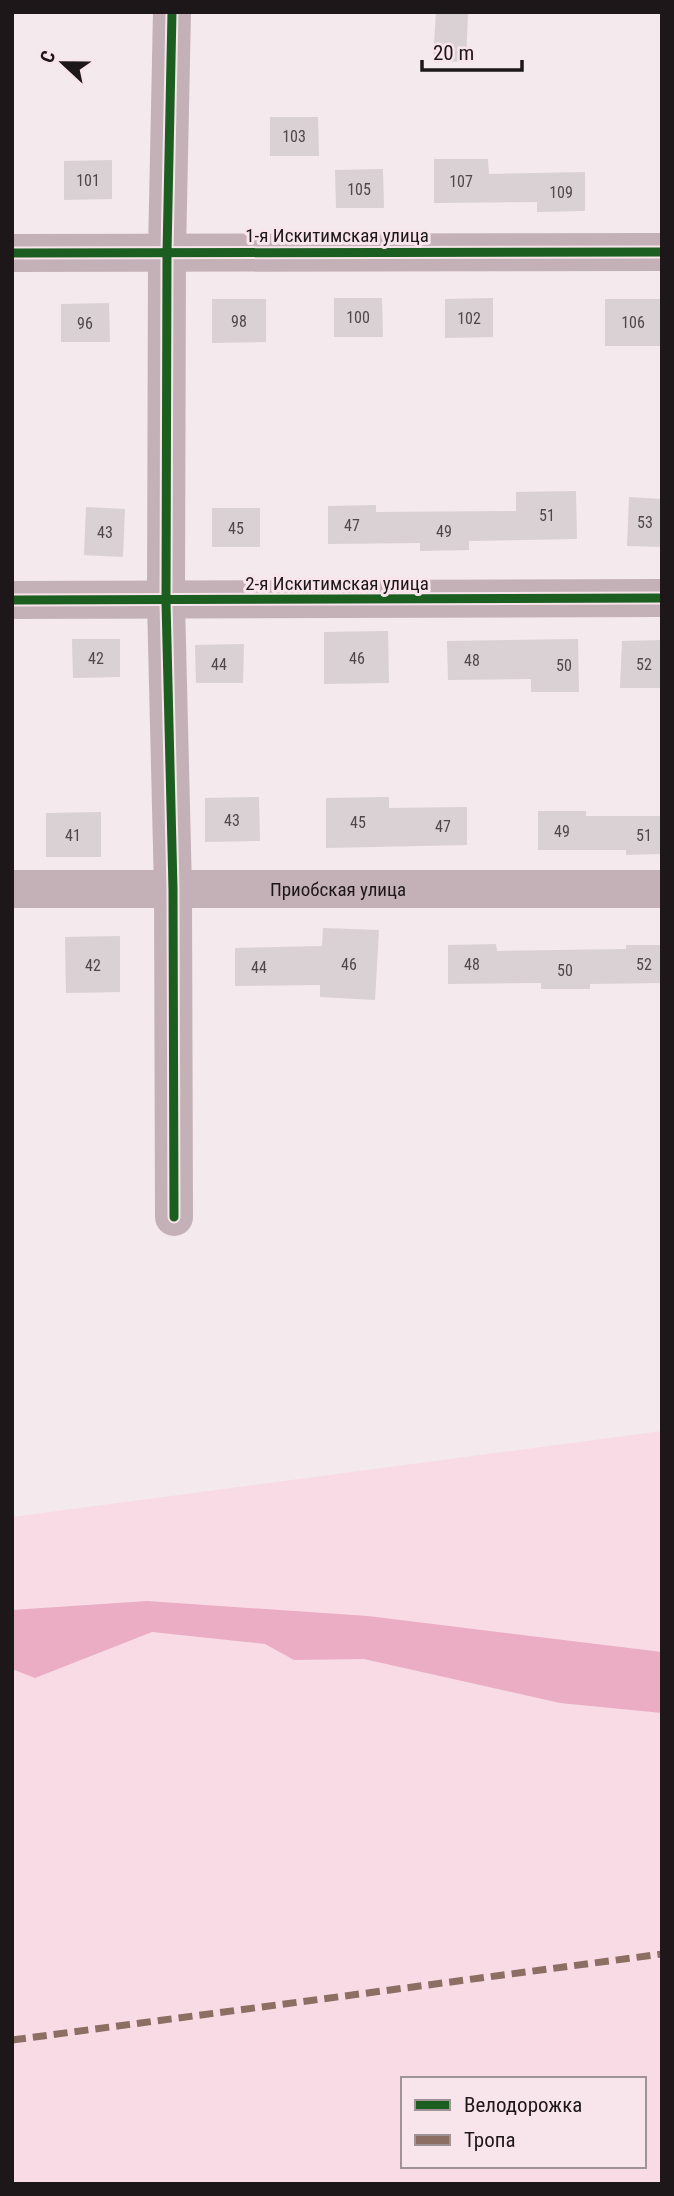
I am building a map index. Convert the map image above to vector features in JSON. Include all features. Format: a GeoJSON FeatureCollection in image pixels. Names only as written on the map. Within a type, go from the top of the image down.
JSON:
{"type":"FeatureCollection","features":[{"type":"Feature","properties":{"kind":"street"},"geometry":{"type":"LineString","coordinates":[[172,12],[167,252],[166,602],[173,889],[174,1217]]}},
{"type":"Feature","properties":{"kind":"street","name":"1-я Искитимская улица"},"geometry":{"type":"LineString","coordinates":[[12,253],[662,252]]}},
{"type":"Feature","properties":{"kind":"street","name":"2-я Искитимская улица"},"geometry":{"type":"LineString","coordinates":[[12,600],[166,602],[662,598]]}},
{"type":"Feature","properties":{"kind":"street","name":"Приобская улица"},"geometry":{"type":"LineString","coordinates":[[12,889],[662,889]]}},
{"type":"Feature","properties":{"kind":"shaded area"},"geometry":{"type":"Polygon","coordinates":[[[662,1431],[662,2184],[12,2184],[12,1517],[662,1431]]]}},
{"type":"Feature","properties":{"kind":"shaded area"},"geometry":{"type":"Polygon","coordinates":[[[147,1601],[368,1616],[662,1652],[662,1713],[560,1703],[364,1659],[294,1660],[265,1644],[152,1632],[35,1678],[12,1669],[12,1610],[147,1601]]]}},
{"type":"Feature","properties":{"kind":"building"},"geometry":{"type":"Polygon","coordinates":[[[436,12],[468,12],[466,62],[433,61],[436,12]]]}},
{"type":"Feature","properties":{"kind":"building"},"geometry":{"type":"Polygon","coordinates":[[[270,117],[318,117],[319,156],[270,156],[270,117]]]}},
{"type":"Feature","properties":{"kind":"building"},"geometry":{"type":"Polygon","coordinates":[[[434,159],[488,159],[489,174],[585,172],[585,211],[537,212],[537,202],[434,203],[434,159]]]}},
{"type":"Feature","properties":{"kind":"building"},"geometry":{"type":"Polygon","coordinates":[[[112,160],[112,199],[64,200],[64,161],[112,160]]]}},
{"type":"Feature","properties":{"kind":"building"},"geometry":{"type":"Polygon","coordinates":[[[383,169],[384,208],[336,208],[335,170],[383,169]]]}},
{"type":"Feature","properties":{"kind":"building"},"geometry":{"type":"Polygon","coordinates":[[[334,298],[382,298],[383,337],[334,337],[334,298]]]}},
{"type":"Feature","properties":{"kind":"building"},"geometry":{"type":"Polygon","coordinates":[[[493,298],[493,337],[445,338],[445,299],[493,298]]]}},
{"type":"Feature","properties":{"kind":"building"},"geometry":{"type":"Polygon","coordinates":[[[212,299],[266,299],[266,342],[212,343],[212,299]]]}},
{"type":"Feature","properties":{"kind":"building"},"geometry":{"type":"Polygon","coordinates":[[[605,299],[662,299],[662,346],[605,346],[605,299]]]}},
{"type":"Feature","properties":{"kind":"building"},"geometry":{"type":"Polygon","coordinates":[[[109,303],[110,342],[61,342],[61,304],[109,303]]]}},
{"type":"Feature","properties":{"kind":"building"},"geometry":{"type":"Polygon","coordinates":[[[576,491],[577,539],[469,541],[469,550],[420,551],[420,543],[328,544],[328,506],[376,505],[376,512],[516,511],[516,492],[576,491]]]}},
{"type":"Feature","properties":{"kind":"building"},"geometry":{"type":"Polygon","coordinates":[[[629,497],[662,499],[662,547],[627,546],[629,497]]]}},
{"type":"Feature","properties":{"kind":"building"},"geometry":{"type":"Polygon","coordinates":[[[86,507],[125,509],[123,557],[84,555],[86,507]]]}},
{"type":"Feature","properties":{"kind":"building"},"geometry":{"type":"Polygon","coordinates":[[[212,508],[260,508],[260,547],[212,547],[212,508]]]}},
{"type":"Feature","properties":{"kind":"building"},"geometry":{"type":"Polygon","coordinates":[[[388,631],[389,683],[324,684],[324,632],[388,631]]]}},
{"type":"Feature","properties":{"kind":"building"},"geometry":{"type":"Polygon","coordinates":[[[72,639],[120,639],[120,677],[73,678],[72,639]]]}},
{"type":"Feature","properties":{"kind":"building"},"geometry":{"type":"Polygon","coordinates":[[[578,639],[579,692],[531,692],[531,679],[448,680],[447,641],[578,639]]]}},
{"type":"Feature","properties":{"kind":"building"},"geometry":{"type":"Polygon","coordinates":[[[662,640],[662,688],[620,688],[622,641],[662,640]]]}},
{"type":"Feature","properties":{"kind":"building"},"geometry":{"type":"Polygon","coordinates":[[[244,644],[243,683],[196,683],[195,645],[244,644]]]}},
{"type":"Feature","properties":{"kind":"building"},"geometry":{"type":"Polygon","coordinates":[[[259,797],[260,841],[205,842],[205,798],[259,797]]]}},
{"type":"Feature","properties":{"kind":"building"},"geometry":{"type":"Polygon","coordinates":[[[389,797],[389,808],[467,807],[467,845],[326,848],[326,798],[389,797]]]}},
{"type":"Feature","properties":{"kind":"building"},"geometry":{"type":"Polygon","coordinates":[[[538,811],[586,811],[586,816],[662,816],[662,854],[626,855],[626,850],[538,850],[538,811]]]}},
{"type":"Feature","properties":{"kind":"building"},"geometry":{"type":"Polygon","coordinates":[[[101,812],[101,857],[46,857],[46,813],[101,812]]]}},
{"type":"Feature","properties":{"kind":"building"},"geometry":{"type":"Polygon","coordinates":[[[323,928],[379,930],[375,1000],[320,997],[320,985],[235,986],[235,948],[322,946],[323,928]]]}},
{"type":"Feature","properties":{"kind":"building"},"geometry":{"type":"Polygon","coordinates":[[[120,936],[120,992],[66,993],[65,937],[120,936]]]}},
{"type":"Feature","properties":{"kind":"building"},"geometry":{"type":"Polygon","coordinates":[[[496,944],[497,951],[626,949],[626,945],[662,945],[662,983],[590,984],[590,989],[541,989],[541,983],[448,984],[448,945],[496,944]]]}},
{"type":"Feature","properties":{"kind":"marked path"},"geometry":{"type":"LineString","coordinates":[[12,2040],[662,1954]]}},
{"type":"Feature","properties":{"kind":"cycle path"},"geometry":{"type":"LineString","coordinates":[[172,12],[167,252],[166,602],[173,889],[174,1217]]}},
{"type":"Feature","properties":{"kind":"cycle path"},"geometry":{"type":"LineString","coordinates":[[12,253],[662,252]]}},
{"type":"Feature","properties":{"kind":"cycle path"},"geometry":{"type":"LineString","coordinates":[[12,600],[662,598]]}}]}
